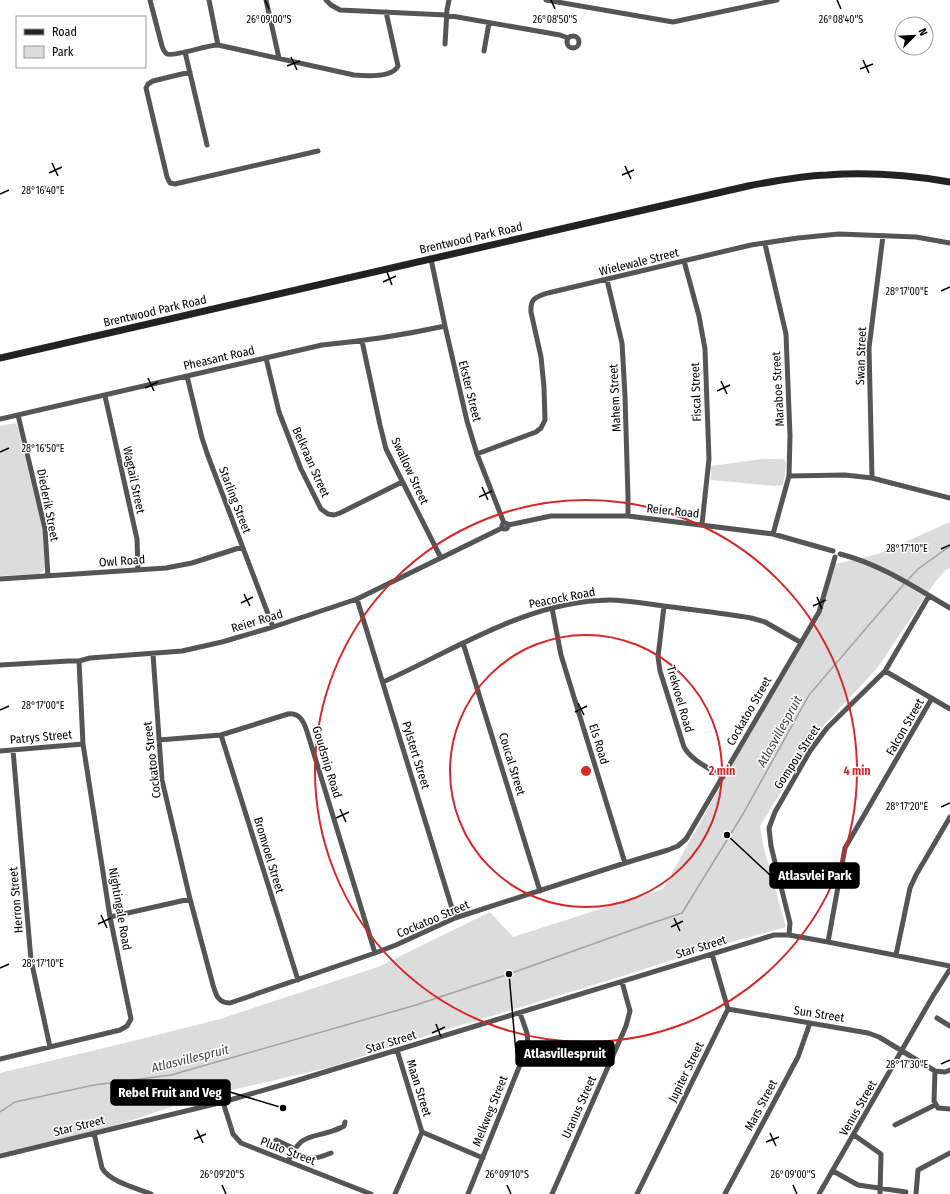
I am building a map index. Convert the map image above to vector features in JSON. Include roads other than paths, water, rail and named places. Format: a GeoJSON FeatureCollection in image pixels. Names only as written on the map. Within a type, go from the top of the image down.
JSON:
{"type":"FeatureCollection","features":[{"type":"Feature","properties":{"kind":"street"},"geometry":{"type":"LineString","coordinates":[[150,0],[164,51],[170,54],[185,52],[209,45],[218,45],[367,77],[384,74],[397,68],[398,64],[386,12]]}},
{"type":"Feature","properties":{"kind":"street"},"geometry":{"type":"LineString","coordinates":[[209,0],[218,45]]}},
{"type":"Feature","properties":{"kind":"street"},"geometry":{"type":"LineString","coordinates":[[266,0],[279,58]]}},
{"type":"Feature","properties":{"kind":"street"},"geometry":{"type":"LineString","coordinates":[[326,0],[330,5],[340,10],[446,15],[560,35],[568,38]]}},
{"type":"Feature","properties":{"kind":"street"},"geometry":{"type":"LineString","coordinates":[[445,44],[446,15],[449,0]]}},
{"type":"Feature","properties":{"kind":"street"},"geometry":{"type":"LineString","coordinates":[[546,0],[673,22],[776,0]]}},
{"type":"Feature","properties":{"kind":"street"},"geometry":{"type":"LineString","coordinates":[[484,51],[489,23]]}},
{"type":"Feature","properties":{"kind":"street"},"geometry":{"type":"LineString","coordinates":[[185,52],[207,145]]}},
{"type":"Feature","properties":{"kind":"street"},"geometry":{"type":"LineString","coordinates":[[190,72],[153,81],[148,84],[146,88],[167,177],[170,183],[175,184],[318,150]]}},
{"type":"Feature","properties":{"kind":"street","name":"Brentwood Park Road"},"geometry":{"type":"LineString","coordinates":[[0,358],[669,203],[785,179],[827,175],[877,174],[910,176],[950,182]]}},
{"type":"Feature","properties":{"kind":"street","name":"Wielewale Street"},"geometry":{"type":"LineString","coordinates":[[477,454],[536,432],[541,428],[545,420],[541,357],[530,304],[535,298],[548,293],[751,245],[798,238],[839,234],[916,237],[950,243]]}},
{"type":"Feature","properties":{"kind":"street","name":"Swan Street"},"geometry":{"type":"LineString","coordinates":[[872,478],[869,348],[882,236]]}},
{"type":"Feature","properties":{"kind":"street","name":"Maraboe Street"},"geometry":{"type":"LineString","coordinates":[[765,244],[786,334],[790,436],[789,476],[773,534]]}},
{"type":"Feature","properties":{"kind":"street","name":"Ekster Street"},"geometry":{"type":"LineString","coordinates":[[431,259],[467,421],[477,454],[504,525]]}},
{"type":"Feature","properties":{"kind":"street","name":"Fiscal Street"},"geometry":{"type":"LineString","coordinates":[[684,262],[699,316],[705,349],[708,459],[702,524]]}},
{"type":"Feature","properties":{"kind":"street","name":"Mahem Street"},"geometry":{"type":"LineString","coordinates":[[607,280],[622,343],[626,403],[628,516]]}},
{"type":"Feature","properties":{"kind":"street","name":"Pheasant Road"},"geometry":{"type":"LineString","coordinates":[[0,419],[105,396],[322,344],[362,341],[410,334],[445,326]]}},
{"type":"Feature","properties":{"kind":"street","name":"Swallow Street"},"geometry":{"type":"LineString","coordinates":[[362,341],[386,449],[441,558]]}},
{"type":"Feature","properties":{"kind":"street","name":"Belkraan Street"},"geometry":{"type":"LineString","coordinates":[[266,358],[279,412],[287,434],[301,469],[324,512],[332,515],[340,513],[402,482]]}},
{"type":"Feature","properties":{"kind":"street","name":"Starling Street"},"geometry":{"type":"LineString","coordinates":[[187,376],[202,438],[273,627]]}},
{"type":"Feature","properties":{"kind":"street","name":"Wagtail Street"},"geometry":{"type":"LineString","coordinates":[[105,396],[137,539],[138,570]]}},
{"type":"Feature","properties":{"kind":"street","name":"Diederik Street"},"geometry":{"type":"LineString","coordinates":[[18,415],[45,530],[48,576]]}},
{"type":"Feature","properties":{"kind":"street"},"geometry":{"type":"LineString","coordinates":[[789,476],[845,475],[872,478],[950,498]]}},
{"type":"Feature","properties":{"kind":"street","name":"Reier Road"},"geometry":{"type":"LineString","coordinates":[[0,665],[70,660],[79,662],[90,658],[182,651],[210,645],[273,627],[357,599],[504,525],[551,516],[628,516],[702,524],[773,534],[834,554]]}},
{"type":"Feature","properties":{"kind":"street","name":"Owl Road"},"geometry":{"type":"LineString","coordinates":[[0,579],[166,568],[192,563],[242,546]]}},
{"type":"Feature","properties":{"kind":"street"},"geometry":{"type":"LineString","coordinates":[[834,554],[838,557],[840,554],[857,558],[877,566],[950,608]]}},
{"type":"Feature","properties":{"kind":"street","name":"Cockatoo Street"},"geometry":{"type":"LineString","coordinates":[[153,654],[162,780],[190,899],[213,985],[217,996],[221,1001],[225,1003],[233,1003],[396,945],[456,918],[678,846],[686,839],[800,642],[819,612],[834,554]]}},
{"type":"Feature","properties":{"kind":"street","name":"Gompou Street"},"geometry":{"type":"LineString","coordinates":[[789,935],[790,923],[771,846],[769,828],[775,812],[810,751],[827,728],[885,671],[929,596]]}},
{"type":"Feature","properties":{"kind":"street","name":"Pylstert Street"},"geometry":{"type":"LineString","coordinates":[[357,599],[456,918]]}},
{"type":"Feature","properties":{"kind":"street","name":"Peacock Road"},"geometry":{"type":"LineString","coordinates":[[383,682],[463,643],[526,616],[552,608],[610,600],[638,602],[751,618],[765,622],[800,642]]}},
{"type":"Feature","properties":{"kind":"street","name":"Trekvoel Road"},"geometry":{"type":"LineString","coordinates":[[664,606],[658,657],[660,671],[684,747],[694,760],[723,777]]}},
{"type":"Feature","properties":{"kind":"street","name":"Els Road"},"geometry":{"type":"LineString","coordinates":[[552,608],[561,655],[625,863]]}},
{"type":"Feature","properties":{"kind":"street","name":"Coucal Street"},"geometry":{"type":"LineString","coordinates":[[463,643],[540,891]]}},
{"type":"Feature","properties":{"kind":"street","name":"Nightingale Road"},"geometry":{"type":"LineString","coordinates":[[0,1060],[120,1030],[127,1026],[131,1021],[131,1013],[110,917],[83,744],[79,662]]}},
{"type":"Feature","properties":{"kind":"street"},"geometry":{"type":"LineString","coordinates":[[885,671],[950,708]]}},
{"type":"Feature","properties":{"kind":"street","name":"Falcon Street"},"geometry":{"type":"LineString","coordinates":[[828,942],[845,848],[932,698]]}},
{"type":"Feature","properties":{"kind":"street","name":"Goudsnip Road"},"geometry":{"type":"LineString","coordinates":[[159,740],[221,735],[288,714],[296,715],[303,721],[375,953]]}},
{"type":"Feature","properties":{"kind":"street","name":"Bromvoel Street"},"geometry":{"type":"LineString","coordinates":[[221,735],[298,980]]}},
{"type":"Feature","properties":{"kind":"street","name":"Patrys Street"},"geometry":{"type":"LineString","coordinates":[[0,751],[83,744]]}},
{"type":"Feature","properties":{"kind":"street","name":"Herron Street"},"geometry":{"type":"LineString","coordinates":[[13,750],[31,960],[50,1047]]}},
{"type":"Feature","properties":{"kind":"street"},"geometry":{"type":"LineString","coordinates":[[896,955],[910,888],[950,817]]}},
{"type":"Feature","properties":{"kind":"street"},"geometry":{"type":"LineString","coordinates":[[110,917],[190,899]]}},
{"type":"Feature","properties":{"kind":"street","name":"Star Street"},"geometry":{"type":"LineString","coordinates":[[0,1156],[223,1102],[774,935],[789,935],[950,966]]}},
{"type":"Feature","properties":{"kind":"street"},"geometry":{"type":"LineString","coordinates":[[712,954],[728,1009]]}},
{"type":"Feature","properties":{"kind":"street","name":"Venus Street"},"geometry":{"type":"LineString","coordinates":[[820,1194],[950,969]]}},
{"type":"Feature","properties":{"kind":"street","name":"Uranus Street"},"geometry":{"type":"LineString","coordinates":[[552,1194],[626,1026],[630,1011],[622,982]]}},
{"type":"Feature","properties":{"kind":"street","name":"Sun Street"},"geometry":{"type":"LineString","coordinates":[[728,1009],[868,1033],[935,1071]]}},
{"type":"Feature","properties":{"kind":"street","name":"Jupiter Street"},"geometry":{"type":"LineString","coordinates":[[637,1194],[728,1009]]}},
{"type":"Feature","properties":{"kind":"street","name":"Melkweg Street"},"geometry":{"type":"LineString","coordinates":[[468,1194],[528,1045],[527,1033],[520,1013]]}},
{"type":"Feature","properties":{"kind":"street"},"geometry":{"type":"LineString","coordinates":[[937,1018],[950,1026]]}},
{"type":"Feature","properties":{"kind":"street","name":"Mars Street"},"geometry":{"type":"LineString","coordinates":[[725,1194],[798,1057],[810,1023]]}},
{"type":"Feature","properties":{"kind":"street","name":"Maan Street"},"geometry":{"type":"LineString","coordinates":[[395,1194],[422,1132],[397,1050]]}},
{"type":"Feature","properties":{"kind":"street"},"geometry":{"type":"LineString","coordinates":[[950,1070],[944,1072],[935,1071],[934,1101],[938,1108],[950,1109]]}},
{"type":"Feature","properties":{"kind":"street","name":"Pluto Street"},"geometry":{"type":"LineString","coordinates":[[223,1102],[231,1131],[235,1138],[241,1143],[371,1194]]}},
{"type":"Feature","properties":{"kind":"street"},"geometry":{"type":"LineString","coordinates":[[895,1125],[935,1105]]}},
{"type":"Feature","properties":{"kind":"street"},"geometry":{"type":"LineString","coordinates":[[288,1161],[303,1139],[337,1130],[344,1126],[345,1122]]}},
{"type":"Feature","properties":{"kind":"street","name":"Maan Street"},"geometry":{"type":"LineString","coordinates":[[422,1132],[482,1158]]}},
{"type":"Feature","properties":{"kind":"street"},"geometry":{"type":"LineString","coordinates":[[94,1133],[102,1168],[105,1173],[112,1179],[151,1194]]}},
{"type":"Feature","properties":{"kind":"street"},"geometry":{"type":"LineString","coordinates":[[854,1136],[881,1154],[880,1191]]}},
{"type":"Feature","properties":{"kind":"street"},"geometry":{"type":"LineString","coordinates":[[276,1140],[306,1159],[320,1158],[331,1153]]}},
{"type":"Feature","properties":{"kind":"street"},"geometry":{"type":"LineString","coordinates":[[916,1194],[918,1170],[950,1153]]}},
{"type":"Feature","properties":{"kind":"street"},"geometry":{"type":"LineString","coordinates":[[833,1171],[852,1183],[880,1191],[906,1192]]}},
{"type":"Feature","properties":{"kind":"waterway","name":"Atlasvillespruit"},"geometry":{"type":"LineString","coordinates":[[907,581],[918,569],[950,546]]}},
{"type":"Feature","properties":{"kind":"waterway","name":"Atlasvillespruit"},"geometry":{"type":"LineString","coordinates":[[0,1112],[15,1102],[94,1085],[171,1075],[416,1005],[682,913],[743,814],[809,695],[904,584]]}},
{"type":"Feature","properties":{"kind":"place","name":"Atlasvlei Park"},"geometry":{"type":"Point","coordinates":[727,835]}},
{"type":"Feature","properties":{"kind":"place","name":"Atlasvillespruit"},"geometry":{"type":"Point","coordinates":[509,974]}},
{"type":"Feature","properties":{"kind":"place","name":"Rebel Fruit and Veg"},"geometry":{"type":"Point","coordinates":[283,1108]}}]}
